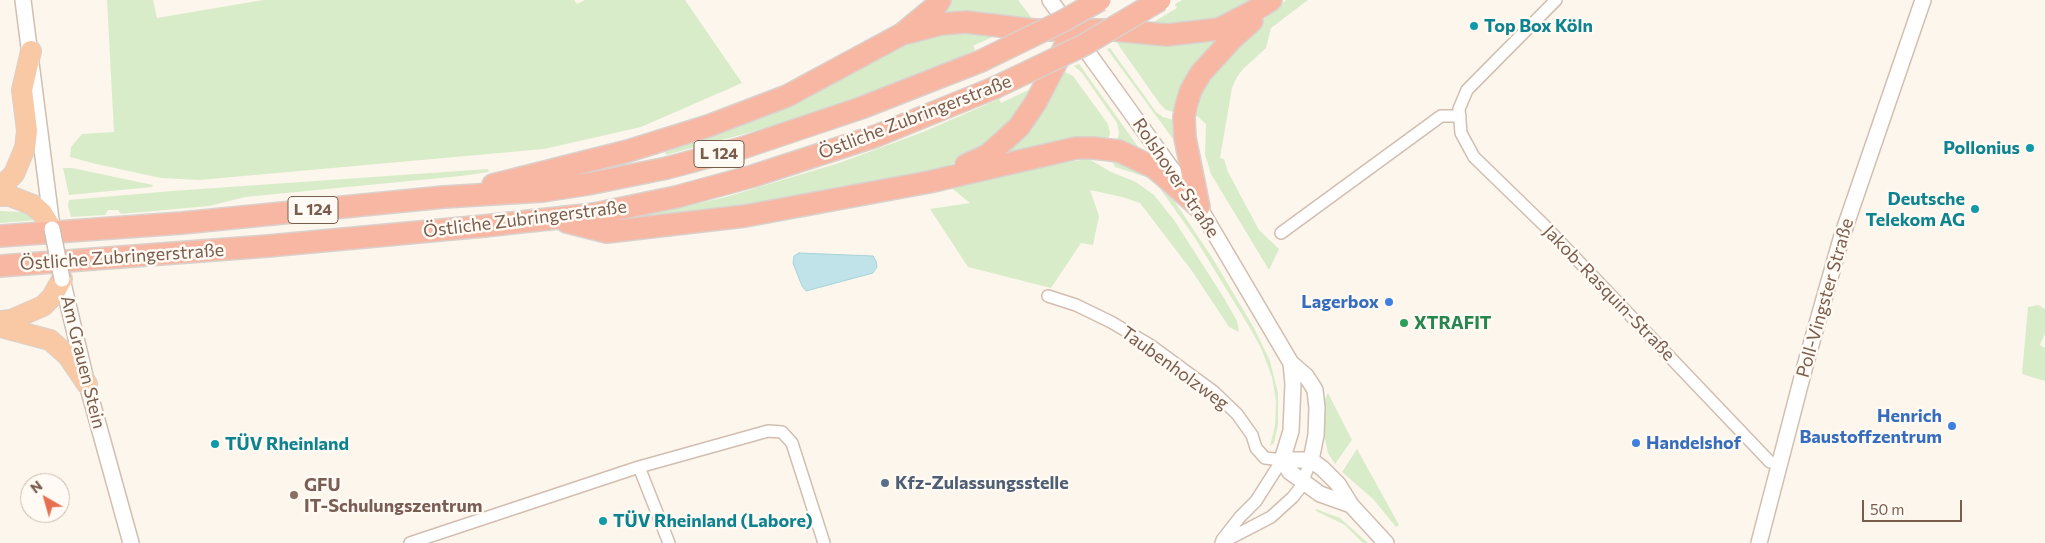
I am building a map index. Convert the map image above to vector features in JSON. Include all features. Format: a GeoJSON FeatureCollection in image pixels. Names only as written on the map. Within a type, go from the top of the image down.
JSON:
{"type":"FeatureCollection","features":[{"type":"Feature","properties":{"kind":"highway"},"geometry":{"type":"LineString","coordinates":[[444,198],[628,151],[708,126],[787,96],[902,34],[936,6],[940,0]]}},
{"type":"Feature","properties":{"kind":"highway"},"geometry":{"type":"LineString","coordinates":[[929,182],[988,155],[1019,127],[1050,77],[1072,30],[1089,0]]}},
{"type":"Feature","properties":{"kind":"highway","name":"Östliche Zubringerstraße"},"geometry":{"type":"LineString","coordinates":[[0,236],[182,223],[444,198],[543,191],[667,168],[742,148],[917,87],[981,61],[1065,20],[1100,0]]}},
{"type":"Feature","properties":{"kind":"highway","name":"Östliche Zubringerstraße"},"geometry":{"type":"LineString","coordinates":[[0,266],[268,246],[556,218],[594,214],[676,196],[753,176],[876,136],[994,88],[1084,45],[1160,0]]}},
{"type":"Feature","properties":{"kind":"highway"},"geometry":{"type":"LineString","coordinates":[[902,34],[941,24],[966,22],[1034,30],[1114,30],[1167,35],[1219,29],[1273,0]]}},
{"type":"Feature","properties":{"kind":"highway"},"geometry":{"type":"LineString","coordinates":[[1199,207],[1185,138],[1184,117],[1191,90],[1201,73],[1217,54],[1273,0]]}},
{"type":"Feature","properties":{"kind":"highway"},"geometry":{"type":"LineString","coordinates":[[0,188],[14,174],[25,148],[27,131],[22,90],[30,51]]}},
{"type":"Feature","properties":{"kind":"highway"},"geometry":{"type":"LineString","coordinates":[[556,218],[607,232],[745,216],[929,182],[1076,148],[1093,148],[1119,152],[1155,168],[1199,207]]}},
{"type":"Feature","properties":{"kind":"highway"},"geometry":{"type":"LineString","coordinates":[[0,196],[10,196],[33,205],[42,213],[52,229]]}},
{"type":"Feature","properties":{"kind":"highway"},"geometry":{"type":"LineString","coordinates":[[0,321],[11,320],[43,306],[52,297],[62,279]]}},
{"type":"Feature","properties":{"kind":"highway"},"geometry":{"type":"LineString","coordinates":[[0,327],[50,340],[68,356],[87,384]]}},
{"type":"Feature","properties":{"kind":"street","name":"Am Grauen Stein"},"geometry":{"type":"LineString","coordinates":[[23,0],[52,229],[87,384],[131,543]]}},
{"type":"Feature","properties":{"kind":"street","name":"Rolshover Straße"},"geometry":{"type":"LineString","coordinates":[[1050,0],[1199,207],[1292,363],[1306,376],[1315,390],[1317,406],[1316,435],[1311,460]]}},
{"type":"Feature","properties":{"kind":"street"},"geometry":{"type":"LineString","coordinates":[[1281,233],[1441,116],[1459,112],[1467,90],[1556,0]]}},
{"type":"Feature","properties":{"kind":"street","name":"Poll-Vingster Straße"},"geometry":{"type":"LineString","coordinates":[[1759,543],[1807,357],[1841,238],[1923,0]]}},
{"type":"Feature","properties":{"kind":"street","name":"Jakob-Rasquin-Straße"},"geometry":{"type":"LineString","coordinates":[[1459,112],[1461,133],[1474,157],[1544,225],[1770,462],[1780,463]]}},
{"type":"Feature","properties":{"kind":"street","name":"Taubenholzweg"},"geometry":{"type":"LineString","coordinates":[[1048,296],[1076,305],[1111,322],[1150,345],[1214,392],[1237,414],[1252,435],[1256,448],[1265,458],[1282,460]]}},
{"type":"Feature","properties":{"kind":"street","name":"Rolshover Straße"},"geometry":{"type":"LineString","coordinates":[[1282,460],[1291,431],[1292,363]]}},
{"type":"Feature","properties":{"kind":"street"},"geometry":{"type":"LineString","coordinates":[[410,543],[639,467],[758,433],[782,432],[792,444],[824,543]]}},
{"type":"Feature","properties":{"kind":"street"},"geometry":{"type":"LineString","coordinates":[[1282,460],[1311,460],[1337,482],[1351,505],[1386,543]]}},
{"type":"Feature","properties":{"kind":"street"},"geometry":{"type":"LineString","coordinates":[[1282,460],[1290,472],[1320,494],[1351,505]]}},
{"type":"Feature","properties":{"kind":"street"},"geometry":{"type":"LineString","coordinates":[[1221,543],[1240,517],[1256,501],[1282,460]]}},
{"type":"Feature","properties":{"kind":"street"},"geometry":{"type":"LineString","coordinates":[[1221,543],[1271,517],[1293,497],[1303,481],[1311,460]]}},
{"type":"Feature","properties":{"kind":"street"},"geometry":{"type":"LineString","coordinates":[[639,467],[669,543]]}},
{"type":"Feature","properties":{"kind":"green space"},"geometry":{"type":"Polygon","coordinates":[[[107,0],[153,0],[157,18],[263,0],[574,0],[577,4],[585,0],[685,0],[742,83],[641,127],[544,149],[199,180],[161,178],[70,157],[71,147],[82,134],[114,132],[107,0]]]}},
{"type":"Feature","properties":{"kind":"green space"},"geometry":{"type":"Polygon","coordinates":[[[949,0],[1018,0],[1031,17],[1029,20],[930,20],[949,0]]]}},
{"type":"Feature","properties":{"kind":"green space"},"geometry":{"type":"Polygon","coordinates":[[[1182,0],[1256,0],[1222,18],[1145,27],[1177,8],[1175,4],[1182,0]]]}},
{"type":"Feature","properties":{"kind":"green space"},"geometry":{"type":"Polygon","coordinates":[[[1286,0],[1308,0],[1271,28],[1266,48],[1237,77],[1232,88],[1220,158],[1224,159],[1228,172],[1259,230],[1279,249],[1269,270],[1211,174],[1205,154],[1206,124],[1197,116],[1191,114],[1193,105],[1226,53],[1286,0]]]}},
{"type":"Feature","properties":{"kind":"green space"},"geometry":{"type":"Polygon","coordinates":[[[1233,29],[1178,113],[1166,110],[1160,104],[1117,43],[1127,38],[1233,29]]]}},
{"type":"Feature","properties":{"kind":"green space"},"geometry":{"type":"Polygon","coordinates":[[[946,31],[1003,32],[973,46],[975,50],[927,72],[870,94],[781,124],[666,155],[665,152],[740,125],[806,96],[914,39],[946,31]]]}},
{"type":"Feature","properties":{"kind":"green space"},"geometry":{"type":"Polygon","coordinates":[[[1110,48],[1156,112],[1163,117],[1177,121],[1176,143],[1107,49],[1110,48]]]}},
{"type":"Feature","properties":{"kind":"green space"},"geometry":{"type":"Polygon","coordinates":[[[1079,64],[1140,151],[1116,143],[1119,133],[1117,123],[1082,73],[1074,66],[1079,64]]]}},
{"type":"Feature","properties":{"kind":"green space"},"geometry":{"type":"Polygon","coordinates":[[[1065,72],[1073,76],[1108,124],[1110,133],[1108,141],[987,162],[1054,77],[1065,72]]]}},
{"type":"Feature","properties":{"kind":"green space"},"geometry":{"type":"Polygon","coordinates":[[[1035,87],[1016,117],[976,153],[943,168],[835,193],[633,221],[633,218],[726,197],[839,163],[923,132],[999,99],[1001,103],[1035,87]]]}},
{"type":"Feature","properties":{"kind":"green space"},"geometry":{"type":"Polygon","coordinates":[[[1089,159],[1111,172],[1136,182],[1154,195],[1174,220],[1224,298],[1237,321],[1239,332],[1229,327],[1192,271],[1140,203],[1090,190],[1099,216],[1093,245],[1081,243],[1051,288],[968,267],[930,209],[970,203],[949,186],[1033,166],[1089,159]]]}},
{"type":"Feature","properties":{"kind":"green space"},"geometry":{"type":"Polygon","coordinates":[[[1112,161],[1133,163],[1167,190],[1213,259],[1254,328],[1270,361],[1278,393],[1278,425],[1274,443],[1270,446],[1275,426],[1276,401],[1272,377],[1261,348],[1250,328],[1195,238],[1159,187],[1146,177],[1115,167],[1112,161]]]}},
{"type":"Feature","properties":{"kind":"green space"},"geometry":{"type":"Polygon","coordinates":[[[63,168],[72,168],[153,185],[152,187],[69,195],[63,168]]]}},
{"type":"Feature","properties":{"kind":"green space"},"geometry":{"type":"Polygon","coordinates":[[[488,169],[489,172],[461,176],[245,197],[209,206],[121,214],[118,210],[108,210],[105,215],[71,217],[68,206],[69,200],[488,169]]]}},
{"type":"Feature","properties":{"kind":"green space"},"geometry":{"type":"Polygon","coordinates":[[[0,211],[23,212],[35,217],[37,220],[0,223],[0,211]]]}},
{"type":"Feature","properties":{"kind":"green space"},"geometry":{"type":"Polygon","coordinates":[[[2038,305],[2045,309],[2045,333],[2040,345],[2045,348],[2045,381],[2022,374],[2028,307],[2038,305]]]}},
{"type":"Feature","properties":{"kind":"green space"},"geometry":{"type":"Polygon","coordinates":[[[1328,393],[1352,440],[1335,464],[1328,453],[1325,439],[1324,401],[1328,393]]]}},
{"type":"Feature","properties":{"kind":"green space"},"geometry":{"type":"Polygon","coordinates":[[[1357,449],[1399,525],[1396,527],[1373,499],[1342,472],[1357,449]]]}},
{"type":"Feature","properties":{"kind":"green space"},"geometry":{"type":"Polygon","coordinates":[[[1316,509],[1340,518],[1368,543],[1363,543],[1345,525],[1316,511],[1316,509]]]}},
{"type":"Feature","properties":{"kind":"water"},"geometry":{"type":"Polygon","coordinates":[[[799,253],[873,256],[877,267],[873,273],[806,291],[802,286],[793,263],[794,256],[799,253]]]}},
{"type":"Feature","properties":{"kind":"place","name":"Top Box Köln"},"geometry":{"type":"Point","coordinates":[1474,26]}},
{"type":"Feature","properties":{"kind":"place","name":"Pollonius"},"geometry":{"type":"Point","coordinates":[2030,148]}},
{"type":"Feature","properties":{"kind":"place","name":"Deutsche Telekom AG"},"geometry":{"type":"Point","coordinates":[1975,209]}},
{"type":"Feature","properties":{"kind":"place","name":"Lagerbox"},"geometry":{"type":"Point","coordinates":[1389,302]}},
{"type":"Feature","properties":{"kind":"place","name":"XTRAFIT"},"geometry":{"type":"Point","coordinates":[1404,323]}},
{"type":"Feature","properties":{"kind":"place","name":"Henrich Baustoffzentrum"},"geometry":{"type":"Point","coordinates":[1952,426]}},
{"type":"Feature","properties":{"kind":"place","name":"Handelshof"},"geometry":{"type":"Point","coordinates":[1636,443]}},
{"type":"Feature","properties":{"kind":"place","name":"TÜV Rheinland"},"geometry":{"type":"Point","coordinates":[215,444]}},
{"type":"Feature","properties":{"kind":"place","name":"Kfz-Zulassungsstelle"},"geometry":{"type":"Point","coordinates":[885,483]}},
{"type":"Feature","properties":{"kind":"place","name":"GFU IT-Schulungszentrum"},"geometry":{"type":"Point","coordinates":[294,495]}},
{"type":"Feature","properties":{"kind":"place","name":"TÜV Rheinland (Labore)"},"geometry":{"type":"Point","coordinates":[603,521]}}]}
